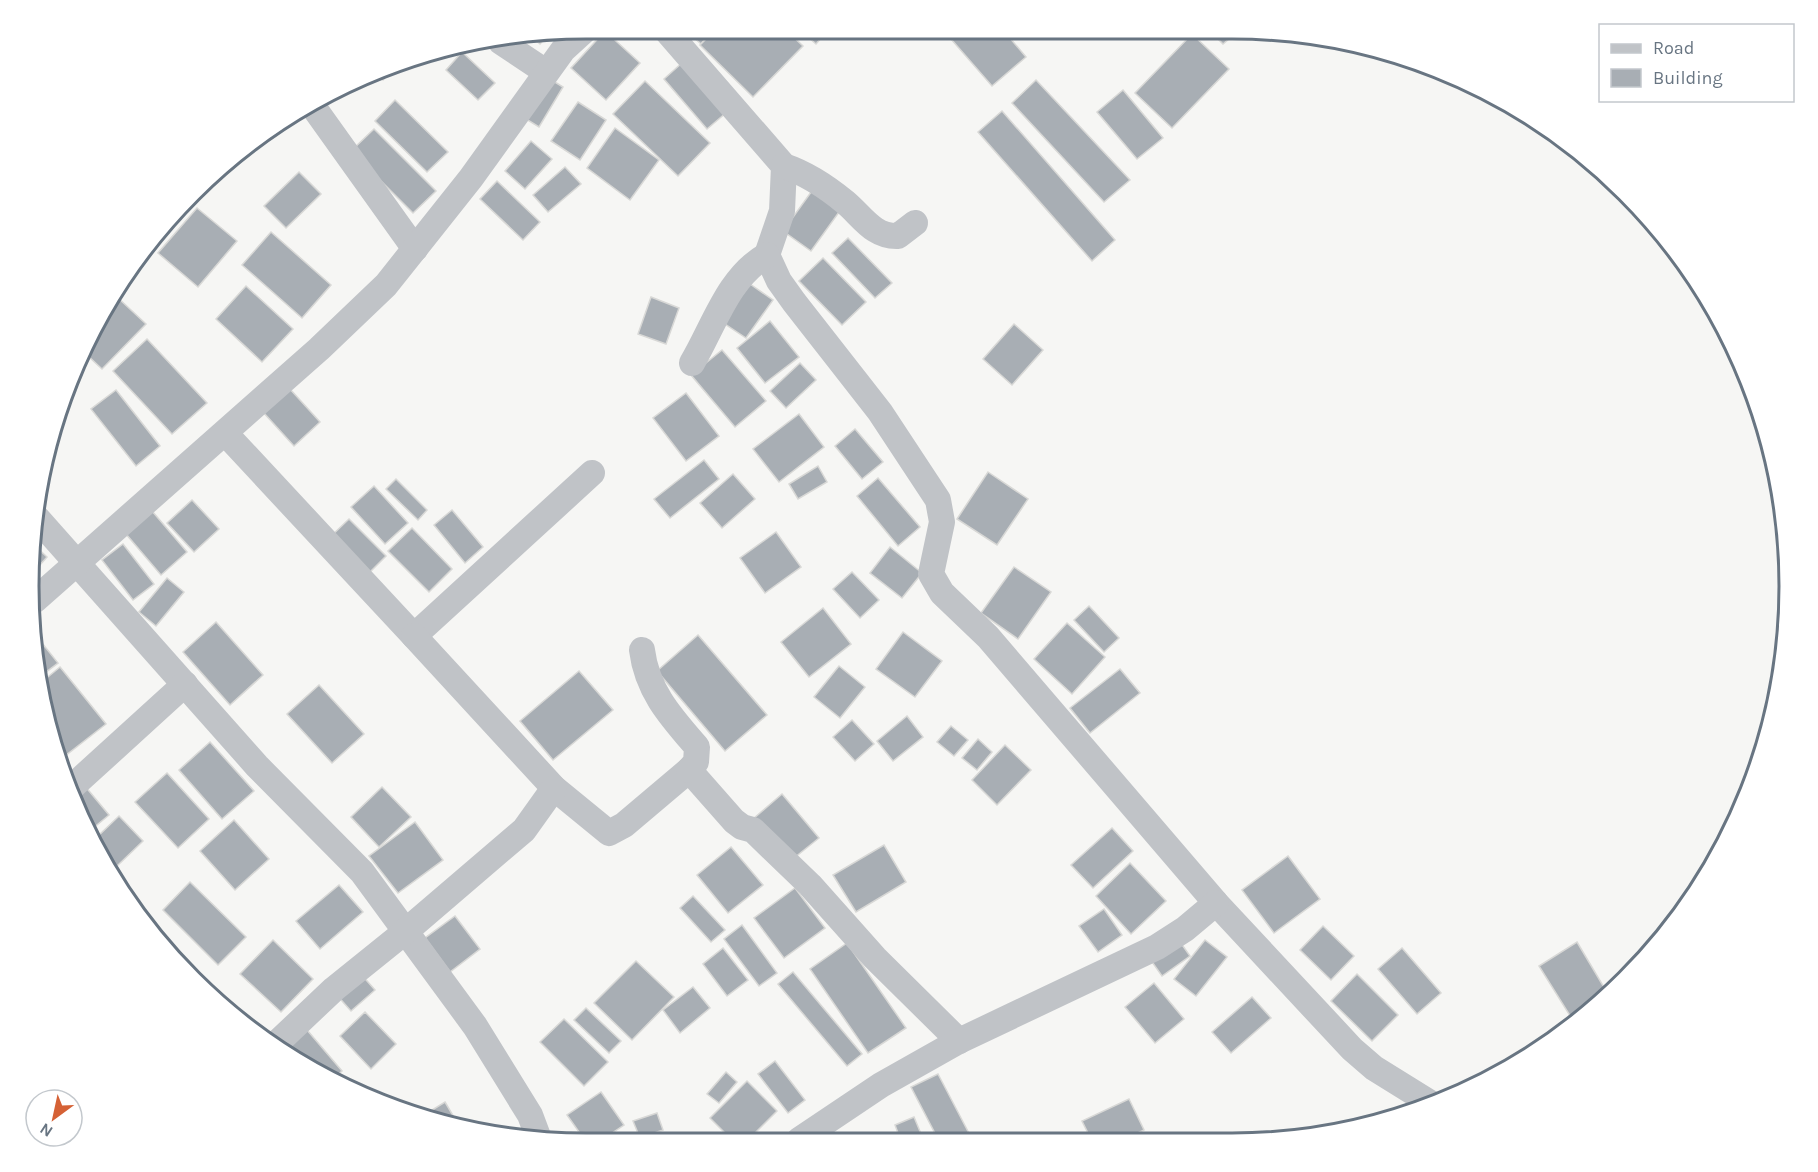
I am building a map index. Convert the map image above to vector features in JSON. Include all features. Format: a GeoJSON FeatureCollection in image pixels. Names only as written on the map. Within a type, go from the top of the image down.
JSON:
{"type":"FeatureCollection","features":[{"type":"Feature","properties":{"kind":"street"},"geometry":{"type":"LineString","coordinates":[[39,596],[225,434],[371,300],[471,178],[562,50],[574,39]]}},
{"type":"Feature","properties":{"kind":"street"},"geometry":{"type":"LineString","coordinates":[[673,39],[784,166],[797,170],[844,202],[877,232],[898,236],[915,223]]}},
{"type":"Feature","properties":{"kind":"street"},"geometry":{"type":"LineString","coordinates":[[506,45],[546,72]]}},
{"type":"Feature","properties":{"kind":"street"},"geometry":{"type":"LineString","coordinates":[[316,110],[415,249]]}},
{"type":"Feature","properties":{"kind":"street"},"geometry":{"type":"LineString","coordinates":[[692,363],[738,280],[752,264],[767,255],[782,211],[784,166]]}},
{"type":"Feature","properties":{"kind":"street"},"geometry":{"type":"LineString","coordinates":[[767,255],[779,281],[880,412],[939,500],[942,522],[931,574],[942,592],[988,637],[1216,903],[1352,1049],[1374,1068],[1423,1098]]}},
{"type":"Feature","properties":{"kind":"street"},"geometry":{"type":"LineString","coordinates":[[225,434],[554,788],[609,832],[624,825],[696,762],[697,747],[653,692],[644,670],[642,650]]}},
{"type":"Feature","properties":{"kind":"street"},"geometry":{"type":"LineString","coordinates":[[414,636],[592,473]]}},
{"type":"Feature","properties":{"kind":"street"},"geometry":{"type":"LineString","coordinates":[[43,524],[257,766],[340,846],[406,931],[475,1026],[530,1115],[536,1130]]}},
{"type":"Feature","properties":{"kind":"street"},"geometry":{"type":"LineString","coordinates":[[76,783],[185,684]]}},
{"type":"Feature","properties":{"kind":"street"},"geometry":{"type":"LineString","coordinates":[[689,770],[734,821],[742,827],[753,830],[810,885],[875,958],[959,1041]]}},
{"type":"Feature","properties":{"kind":"street"},"geometry":{"type":"LineString","coordinates":[[280,1040],[334,989],[524,830],[554,788]]}},
{"type":"Feature","properties":{"kind":"street"},"geometry":{"type":"LineString","coordinates":[[809,1133],[881,1085],[959,1041],[1157,947],[1185,929],[1216,903]]}},
{"type":"Feature","properties":{"kind":"building"},"geometry":{"type":"Polygon","coordinates":[[[598,39],[614,39],[640,63],[606,100],[571,68],[598,39]]]}},
{"type":"Feature","properties":{"kind":"building"},"geometry":{"type":"Polygon","coordinates":[[[695,39],[705,39],[701,44],[695,39]]]}},
{"type":"Feature","properties":{"kind":"building"},"geometry":{"type":"Polygon","coordinates":[[[706,39],[796,39],[803,46],[753,97],[700,45],[706,39]]]}},
{"type":"Feature","properties":{"kind":"building"},"geometry":{"type":"Polygon","coordinates":[[[810,39],[820,39],[816,44],[810,39]]]}},
{"type":"Feature","properties":{"kind":"building"},"geometry":{"type":"Polygon","coordinates":[[[951,39],[1011,39],[1026,57],[992,86],[951,39]]]}},
{"type":"Feature","properties":{"kind":"building"},"geometry":{"type":"Polygon","coordinates":[[[1187,39],[1197,39],[1229,69],[1172,128],[1135,93],[1187,39]]]}},
{"type":"Feature","properties":{"kind":"building"},"geometry":{"type":"Polygon","coordinates":[[[1218,39],[1229,39],[1223,44],[1218,39]]]}},
{"type":"Feature","properties":{"kind":"building"},"geometry":{"type":"Polygon","coordinates":[[[460,54],[464,54],[495,83],[478,100],[446,70],[460,54]]]}},
{"type":"Feature","properties":{"kind":"building"},"geometry":{"type":"Polygon","coordinates":[[[683,62],[727,112],[707,129],[664,79],[683,62]]]}},
{"type":"Feature","properties":{"kind":"building"},"geometry":{"type":"Polygon","coordinates":[[[550,79],[563,87],[539,127],[526,119],[550,79]]]}},
{"type":"Feature","properties":{"kind":"building"},"geometry":{"type":"Polygon","coordinates":[[[1036,80],[1130,180],[1104,202],[1012,103],[1036,80]]]}},
{"type":"Feature","properties":{"kind":"building"},"geometry":{"type":"Polygon","coordinates":[[[645,81],[710,143],[678,176],[613,114],[645,81]]]}},
{"type":"Feature","properties":{"kind":"building"},"geometry":{"type":"Polygon","coordinates":[[[1123,90],[1163,138],[1137,159],[1097,112],[1123,90]]]}},
{"type":"Feature","properties":{"kind":"building"},"geometry":{"type":"Polygon","coordinates":[[[395,100],[448,152],[427,172],[375,121],[395,100]]]}},
{"type":"Feature","properties":{"kind":"building"},"geometry":{"type":"Polygon","coordinates":[[[578,102],[606,120],[580,160],[551,141],[578,102]]]}},
{"type":"Feature","properties":{"kind":"building"},"geometry":{"type":"Polygon","coordinates":[[[1002,111],[1115,240],[1092,261],[978,132],[1002,111]]]}},
{"type":"Feature","properties":{"kind":"building"},"geometry":{"type":"Polygon","coordinates":[[[615,128],[659,160],[630,200],[587,168],[615,128]]]}},
{"type":"Feature","properties":{"kind":"building"},"geometry":{"type":"Polygon","coordinates":[[[374,129],[436,191],[413,213],[351,151],[374,129]]]}},
{"type":"Feature","properties":{"kind":"building"},"geometry":{"type":"Polygon","coordinates":[[[531,141],[552,159],[525,189],[505,171],[531,141]]]}},
{"type":"Feature","properties":{"kind":"building"},"geometry":{"type":"Polygon","coordinates":[[[565,167],[581,184],[548,212],[533,195],[565,167]]]}},
{"type":"Feature","properties":{"kind":"building"},"geometry":{"type":"Polygon","coordinates":[[[299,172],[321,194],[286,228],[264,206],[299,172]]]}},
{"type":"Feature","properties":{"kind":"building"},"geometry":{"type":"Polygon","coordinates":[[[497,181],[540,222],[523,240],[480,199],[497,181]]]}},
{"type":"Feature","properties":{"kind":"building"},"geometry":{"type":"Polygon","coordinates":[[[814,188],[842,208],[811,251],[783,231],[814,188]]]}},
{"type":"Feature","properties":{"kind":"building"},"geometry":{"type":"Polygon","coordinates":[[[197,208],[237,241],[198,287],[158,253],[197,208]]]}},
{"type":"Feature","properties":{"kind":"building"},"geometry":{"type":"Polygon","coordinates":[[[271,232],[331,285],[302,318],[242,265],[271,232]]]}},
{"type":"Feature","properties":{"kind":"building"},"geometry":{"type":"Polygon","coordinates":[[[848,238],[892,283],[875,298],[832,253],[848,238]]]}},
{"type":"Feature","properties":{"kind":"building"},"geometry":{"type":"Polygon","coordinates":[[[823,258],[866,302],[842,325],[799,281],[823,258]]]}},
{"type":"Feature","properties":{"kind":"building"},"geometry":{"type":"Polygon","coordinates":[[[750,284],[773,300],[746,338],[722,322],[750,284]]]}},
{"type":"Feature","properties":{"kind":"building"},"geometry":{"type":"Polygon","coordinates":[[[246,286],[293,329],[262,362],[216,319],[246,286]]]}},
{"type":"Feature","properties":{"kind":"building"},"geometry":{"type":"Polygon","coordinates":[[[651,297],[679,308],[666,344],[638,334],[651,297]]]}},
{"type":"Feature","properties":{"kind":"building"},"geometry":{"type":"Polygon","coordinates":[[[120,300],[146,324],[102,369],[89,357],[120,300]]]}},
{"type":"Feature","properties":{"kind":"building"},"geometry":{"type":"Polygon","coordinates":[[[770,321],[799,357],[765,383],[737,348],[770,321]]]}},
{"type":"Feature","properties":{"kind":"building"},"geometry":{"type":"Polygon","coordinates":[[[1014,324],[1043,350],[1012,385],[983,359],[1014,324]]]}},
{"type":"Feature","properties":{"kind":"building"},"geometry":{"type":"Polygon","coordinates":[[[147,339],[207,403],[172,434],[113,371],[147,339]]]}},
{"type":"Feature","properties":{"kind":"building"},"geometry":{"type":"Polygon","coordinates":[[[722,350],[766,401],[735,427],[691,375],[722,350]]]}},
{"type":"Feature","properties":{"kind":"building"},"geometry":{"type":"Polygon","coordinates":[[[800,363],[816,380],[786,408],[770,391],[800,363]]]}},
{"type":"Feature","properties":{"kind":"building"},"geometry":{"type":"Polygon","coordinates":[[[289,388],[320,422],[294,446],[263,412],[289,388]]]}},
{"type":"Feature","properties":{"kind":"building"},"geometry":{"type":"Polygon","coordinates":[[[116,390],[160,446],[136,466],[91,409],[116,390]]]}},
{"type":"Feature","properties":{"kind":"building"},"geometry":{"type":"Polygon","coordinates":[[[686,393],[719,436],[686,461],[653,418],[686,393]]]}},
{"type":"Feature","properties":{"kind":"building"},"geometry":{"type":"Polygon","coordinates":[[[799,414],[824,447],[779,482],[753,449],[799,414]]]}},
{"type":"Feature","properties":{"kind":"building"},"geometry":{"type":"Polygon","coordinates":[[[855,429],[883,462],[862,479],[835,446],[855,429]]]}},
{"type":"Feature","properties":{"kind":"building"},"geometry":{"type":"Polygon","coordinates":[[[704,460],[719,479],[670,518],[654,499],[704,460]]]}},
{"type":"Feature","properties":{"kind":"building"},"geometry":{"type":"Polygon","coordinates":[[[818,466],[827,482],[798,499],[789,484],[818,466]]]}},
{"type":"Feature","properties":{"kind":"building"},"geometry":{"type":"Polygon","coordinates":[[[988,472],[1028,499],[997,545],[957,519],[988,472]]]}},
{"type":"Feature","properties":{"kind":"building"},"geometry":{"type":"Polygon","coordinates":[[[733,474],[755,499],[722,528],[700,503],[733,474]]]}},
{"type":"Feature","properties":{"kind":"building"},"geometry":{"type":"Polygon","coordinates":[[[878,478],[920,527],[898,546],[857,496],[878,478]]]}},
{"type":"Feature","properties":{"kind":"building"},"geometry":{"type":"Polygon","coordinates":[[[396,479],[427,510],[418,520],[386,489],[396,479]]]}},
{"type":"Feature","properties":{"kind":"building"},"geometry":{"type":"Polygon","coordinates":[[[374,486],[408,523],[385,544],[351,507],[374,486]]]}},
{"type":"Feature","properties":{"kind":"building"},"geometry":{"type":"Polygon","coordinates":[[[192,500],[219,529],[194,552],[167,523],[192,500]]]}},
{"type":"Feature","properties":{"kind":"building"},"geometry":{"type":"Polygon","coordinates":[[[452,510],[483,547],[465,563],[434,525],[452,510]]]}},
{"type":"Feature","properties":{"kind":"building"},"geometry":{"type":"Polygon","coordinates":[[[152,511],[187,552],[161,575],[126,534],[152,511]]]}},
{"type":"Feature","properties":{"kind":"building"},"geometry":{"type":"Polygon","coordinates":[[[349,519],[386,556],[363,579],[326,541],[349,519]]]}},
{"type":"Feature","properties":{"kind":"building"},"geometry":{"type":"Polygon","coordinates":[[[412,528],[452,569],[429,592],[388,551],[412,528]]]}},
{"type":"Feature","properties":{"kind":"building"},"geometry":{"type":"Polygon","coordinates":[[[776,532],[801,567],[765,593],[740,558],[776,532]]]}},
{"type":"Feature","properties":{"kind":"building"},"geometry":{"type":"Polygon","coordinates":[[[123,544],[154,584],[133,600],[102,560],[123,544]]]}},
{"type":"Feature","properties":{"kind":"building"},"geometry":{"type":"Polygon","coordinates":[[[890,547],[922,573],[902,598],[870,573],[890,547]]]}},
{"type":"Feature","properties":{"kind":"building"},"geometry":{"type":"Polygon","coordinates":[[[40,550],[47,557],[40,565],[40,550]]]}},
{"type":"Feature","properties":{"kind":"building"},"geometry":{"type":"Polygon","coordinates":[[[1014,567],[1051,592],[1018,639],[981,613],[1014,567]]]}},
{"type":"Feature","properties":{"kind":"building"},"geometry":{"type":"Polygon","coordinates":[[[852,572],[879,600],[860,618],[833,589],[852,572]]]}},
{"type":"Feature","properties":{"kind":"building"},"geometry":{"type":"Polygon","coordinates":[[[167,578],[184,592],[156,626],[139,612],[167,578]]]}},
{"type":"Feature","properties":{"kind":"building"},"geometry":{"type":"Polygon","coordinates":[[[1089,606],[1119,638],[1104,652],[1074,620],[1089,606]]]}},
{"type":"Feature","properties":{"kind":"building"},"geometry":{"type":"Polygon","coordinates":[[[823,608],[851,644],[809,677],[781,642],[823,608]]]}},
{"type":"Feature","properties":{"kind":"building"},"geometry":{"type":"Polygon","coordinates":[[[216,622],[263,675],[230,705],[183,652],[216,622]]]}},
{"type":"Feature","properties":{"kind":"building"},"geometry":{"type":"Polygon","coordinates":[[[1067,623],[1105,657],[1072,694],[1034,659],[1067,623]]]}},
{"type":"Feature","properties":{"kind":"building"},"geometry":{"type":"Polygon","coordinates":[[[903,632],[942,661],[915,697],[876,669],[903,632]]]}},
{"type":"Feature","properties":{"kind":"building"},"geometry":{"type":"Polygon","coordinates":[[[698,635],[767,715],[725,751],[657,671],[698,635]]]}},
{"type":"Feature","properties":{"kind":"building"},"geometry":{"type":"Polygon","coordinates":[[[42,644],[58,663],[46,672],[42,644]]]}},
{"type":"Feature","properties":{"kind":"building"},"geometry":{"type":"Polygon","coordinates":[[[839,666],[865,687],[840,718],[814,697],[839,666]]]}},
{"type":"Feature","properties":{"kind":"building"},"geometry":{"type":"Polygon","coordinates":[[[60,667],[106,724],[66,755],[58,728],[47,677],[60,667]]]}},
{"type":"Feature","properties":{"kind":"building"},"geometry":{"type":"Polygon","coordinates":[[[1120,669],[1140,693],[1090,733],[1070,708],[1120,669]]]}},
{"type":"Feature","properties":{"kind":"building"},"geometry":{"type":"Polygon","coordinates":[[[579,671],[613,710],[553,760],[520,721],[579,671]]]}},
{"type":"Feature","properties":{"kind":"building"},"geometry":{"type":"Polygon","coordinates":[[[319,685],[364,734],[332,763],[287,714],[319,685]]]}},
{"type":"Feature","properties":{"kind":"building"},"geometry":{"type":"Polygon","coordinates":[[[907,716],[923,737],[893,761],[877,741],[907,716]]]}},
{"type":"Feature","properties":{"kind":"building"},"geometry":{"type":"Polygon","coordinates":[[[852,720],[874,744],[855,761],[833,737],[852,720]]]}},
{"type":"Feature","properties":{"kind":"building"},"geometry":{"type":"Polygon","coordinates":[[[951,726],[968,740],[954,756],[937,742],[951,726]]]}},
{"type":"Feature","properties":{"kind":"building"},"geometry":{"type":"Polygon","coordinates":[[[978,739],[992,752],[977,770],[962,758],[978,739]]]}},
{"type":"Feature","properties":{"kind":"building"},"geometry":{"type":"Polygon","coordinates":[[[210,742],[254,791],[222,819],[179,770],[210,742]]]}},
{"type":"Feature","properties":{"kind":"building"},"geometry":{"type":"Polygon","coordinates":[[[1005,745],[1031,770],[997,805],[972,780],[1005,745]]]}},
{"type":"Feature","properties":{"kind":"building"},"geometry":{"type":"Polygon","coordinates":[[[167,773],[209,819],[178,848],[135,802],[167,773]]]}},
{"type":"Feature","properties":{"kind":"building"},"geometry":{"type":"Polygon","coordinates":[[[84,785],[109,815],[95,827],[81,795],[79,790],[84,785]]]}},
{"type":"Feature","properties":{"kind":"building"},"geometry":{"type":"Polygon","coordinates":[[[382,787],[411,817],[379,847],[351,817],[382,787]]]}},
{"type":"Feature","properties":{"kind":"building"},"geometry":{"type":"Polygon","coordinates":[[[782,794],[819,838],[789,862],[753,819],[782,794]]]}},
{"type":"Feature","properties":{"kind":"building"},"geometry":{"type":"Polygon","coordinates":[[[119,816],[143,841],[117,866],[99,835],[119,816]]]}},
{"type":"Feature","properties":{"kind":"building"},"geometry":{"type":"Polygon","coordinates":[[[234,820],[269,859],[235,890],[200,851],[234,820]]]}},
{"type":"Feature","properties":{"kind":"building"},"geometry":{"type":"Polygon","coordinates":[[[415,822],[443,860],[398,893],[369,856],[415,822]]]}},
{"type":"Feature","properties":{"kind":"building"},"geometry":{"type":"Polygon","coordinates":[[[1112,828],[1133,851],[1093,888],[1071,865],[1112,828]]]}},
{"type":"Feature","properties":{"kind":"building"},"geometry":{"type":"Polygon","coordinates":[[[884,845],[906,882],[856,912],[833,875],[884,845]]]}},
{"type":"Feature","properties":{"kind":"building"},"geometry":{"type":"Polygon","coordinates":[[[731,847],[763,885],[728,913],[697,875],[731,847]]]}},
{"type":"Feature","properties":{"kind":"building"},"geometry":{"type":"Polygon","coordinates":[[[1288,856],[1320,899],[1274,933],[1242,890],[1288,856]]]}},
{"type":"Feature","properties":{"kind":"building"},"geometry":{"type":"Polygon","coordinates":[[[1130,863],[1166,901],[1131,934],[1096,896],[1130,863]]]}},
{"type":"Feature","properties":{"kind":"building"},"geometry":{"type":"Polygon","coordinates":[[[190,882],[246,937],[218,965],[163,910],[190,882]]]}},
{"type":"Feature","properties":{"kind":"building"},"geometry":{"type":"Polygon","coordinates":[[[339,885],[363,912],[320,949],[296,921],[339,885]]]}},
{"type":"Feature","properties":{"kind":"building"},"geometry":{"type":"Polygon","coordinates":[[[795,888],[825,928],[784,958],[754,918],[795,888]]]}},
{"type":"Feature","properties":{"kind":"building"},"geometry":{"type":"Polygon","coordinates":[[[693,896],[725,930],[711,942],[680,908],[693,896]]]}},
{"type":"Feature","properties":{"kind":"building"},"geometry":{"type":"Polygon","coordinates":[[[1104,909],[1122,935],[1098,952],[1079,926],[1104,909]]]}},
{"type":"Feature","properties":{"kind":"building"},"geometry":{"type":"Polygon","coordinates":[[[455,916],[480,949],[450,972],[425,938],[455,916]]]}},
{"type":"Feature","properties":{"kind":"building"},"geometry":{"type":"Polygon","coordinates":[[[742,925],[777,973],[759,986],[724,939],[742,925]]]}},
{"type":"Feature","properties":{"kind":"building"},"geometry":{"type":"Polygon","coordinates":[[[1323,926],[1354,956],[1331,980],[1300,950],[1323,926]]]}},
{"type":"Feature","properties":{"kind":"building"},"geometry":{"type":"Polygon","coordinates":[[[1178,939],[1190,956],[1162,976],[1150,959],[1178,939]]]}},
{"type":"Feature","properties":{"kind":"building"},"geometry":{"type":"Polygon","coordinates":[[[273,940],[313,979],[281,1012],[240,974],[273,940]]]}},
{"type":"Feature","properties":{"kind":"building"},"geometry":{"type":"Polygon","coordinates":[[[1205,940],[1227,957],[1196,996],[1174,979],[1205,940]]]}},
{"type":"Feature","properties":{"kind":"building"},"geometry":{"type":"Polygon","coordinates":[[[1577,942],[1604,987],[1570,1016],[1539,966],[1577,942]]]}},
{"type":"Feature","properties":{"kind":"building"},"geometry":{"type":"Polygon","coordinates":[[[847,943],[906,1028],[868,1053],[810,969],[847,943]]]}},
{"type":"Feature","properties":{"kind":"building"},"geometry":{"type":"Polygon","coordinates":[[[723,948],[748,980],[727,996],[703,964],[723,948]]]}},
{"type":"Feature","properties":{"kind":"building"},"geometry":{"type":"Polygon","coordinates":[[[1402,948],[1441,993],[1417,1014],[1378,969],[1402,948]]]}},
{"type":"Feature","properties":{"kind":"building"},"geometry":{"type":"Polygon","coordinates":[[[636,961],[674,997],[632,1040],[594,1003],[636,961]]]}},
{"type":"Feature","properties":{"kind":"building"},"geometry":{"type":"Polygon","coordinates":[[[359,972],[375,990],[351,1011],[335,993],[359,972]]]}},
{"type":"Feature","properties":{"kind":"building"},"geometry":{"type":"Polygon","coordinates":[[[793,972],[862,1054],[847,1066],[778,984],[793,972]]]}},
{"type":"Feature","properties":{"kind":"building"},"geometry":{"type":"Polygon","coordinates":[[[1357,974],[1398,1015],[1372,1041],[1331,1001],[1357,974]]]}},
{"type":"Feature","properties":{"kind":"building"},"geometry":{"type":"Polygon","coordinates":[[[1154,983],[1184,1019],[1155,1043],[1125,1007],[1154,983]]]}},
{"type":"Feature","properties":{"kind":"building"},"geometry":{"type":"Polygon","coordinates":[[[693,987],[710,1008],[680,1033],[663,1010],[693,987]]]}},
{"type":"Feature","properties":{"kind":"building"},"geometry":{"type":"Polygon","coordinates":[[[1252,997],[1271,1018],[1231,1053],[1212,1032],[1252,997]]]}},
{"type":"Feature","properties":{"kind":"building"},"geometry":{"type":"Polygon","coordinates":[[[586,1008],[621,1041],[609,1053],[574,1020],[586,1008]]]}},
{"type":"Feature","properties":{"kind":"building"},"geometry":{"type":"Polygon","coordinates":[[[365,1012],[396,1044],[371,1069],[340,1036],[365,1012]]]}},
{"type":"Feature","properties":{"kind":"building"},"geometry":{"type":"Polygon","coordinates":[[[564,1019],[608,1062],[584,1086],[540,1042],[564,1019]]]}},
{"type":"Feature","properties":{"kind":"building"},"geometry":{"type":"Polygon","coordinates":[[[307,1030],[342,1071],[338,1074],[288,1045],[307,1030]]]}},
{"type":"Feature","properties":{"kind":"building"},"geometry":{"type":"Polygon","coordinates":[[[775,1061],[805,1100],[788,1113],[758,1074],[775,1061]]]}},
{"type":"Feature","properties":{"kind":"building"},"geometry":{"type":"Polygon","coordinates":[[[726,1072],[737,1082],[719,1103],[707,1094],[726,1072]]]}},
{"type":"Feature","properties":{"kind":"building"},"geometry":{"type":"Polygon","coordinates":[[[938,1074],[969,1133],[935,1133],[911,1087],[938,1074]]]}},
{"type":"Feature","properties":{"kind":"building"},"geometry":{"type":"Polygon","coordinates":[[[747,1081],[777,1111],[755,1133],[725,1133],[710,1118],[747,1081]]]}},
{"type":"Feature","properties":{"kind":"building"},"geometry":{"type":"Polygon","coordinates":[[[601,1092],[624,1125],[612,1133],[580,1133],[567,1115],[601,1092]]]}},
{"type":"Feature","properties":{"kind":"building"},"geometry":{"type":"Polygon","coordinates":[[[1129,1099],[1144,1130],[1138,1133],[1088,1133],[1082,1121],[1129,1099]]]}},
{"type":"Feature","properties":{"kind":"building"},"geometry":{"type":"Polygon","coordinates":[[[445,1102],[453,1116],[444,1114],[432,1110],[445,1102]]]}},
{"type":"Feature","properties":{"kind":"building"},"geometry":{"type":"Polygon","coordinates":[[[657,1113],[663,1130],[654,1133],[638,1133],[633,1121],[657,1113]]]}},
{"type":"Feature","properties":{"kind":"building"},"geometry":{"type":"Polygon","coordinates":[[[914,1117],[921,1133],[898,1133],[895,1125],[914,1117]]]}}]}
